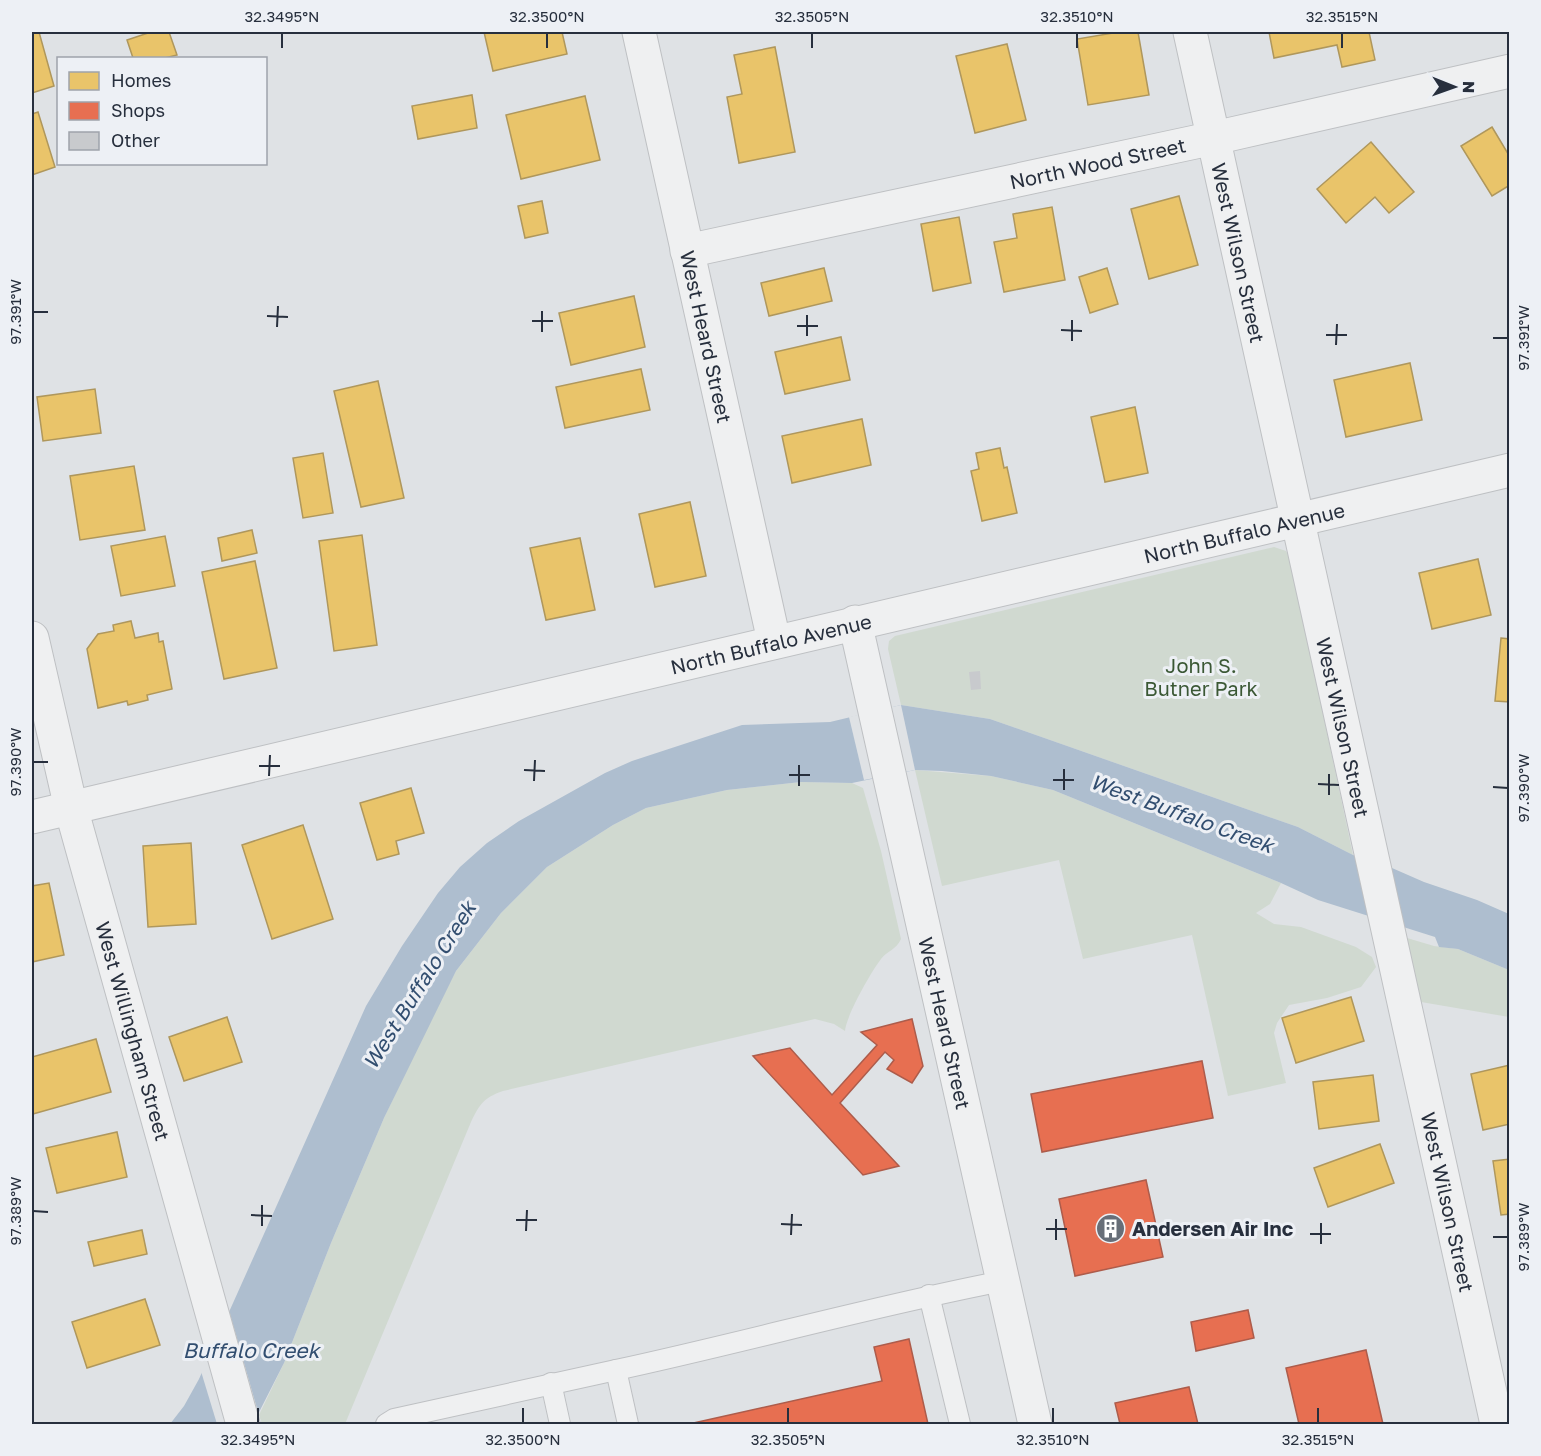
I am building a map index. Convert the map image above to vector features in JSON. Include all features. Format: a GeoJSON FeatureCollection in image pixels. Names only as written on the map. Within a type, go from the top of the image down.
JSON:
{"type":"FeatureCollection","features":[{"type":"Feature","properties":{"kind":"street","name":"West Heard Street"},"geometry":{"type":"LineString","coordinates":[[639,32],[774,641]]}},
{"type":"Feature","properties":{"kind":"street","name":"West Wilson Street"},"geometry":{"type":"LineString","coordinates":[[1190,32],[1497,1425]]}},
{"type":"Feature","properties":{"kind":"street","name":"North Wood Street"},"geometry":{"type":"LineString","coordinates":[[687,251],[1509,72]]}},
{"type":"Feature","properties":{"kind":"street","name":"North Buffalo Avenue"},"geometry":{"type":"LineString","coordinates":[[32,817],[1509,470]]}},
{"type":"Feature","properties":{"kind":"street","name":"West Heard Street"},"geometry":{"type":"LineString","coordinates":[[855,622],[1035,1425]]}},
{"type":"Feature","properties":{"kind":"street","name":"West Willingham Street"},"geometry":{"type":"LineString","coordinates":[[32,638],[71,808],[243,1425]]}},
{"type":"Feature","properties":{"kind":"lane"},"geometry":{"type":"LineString","coordinates":[[386,1425],[394,1419],[616,1370],[929,1295],[1003,1281]]}},
{"type":"Feature","properties":{"kind":"lane"},"geometry":{"type":"LineString","coordinates":[[929,1295],[960,1425]]}},
{"type":"Feature","properties":{"kind":"lane"},"geometry":{"type":"LineString","coordinates":[[616,1370],[628,1425]]}},
{"type":"Feature","properties":{"kind":"lane"},"geometry":{"type":"LineString","coordinates":[[551,1383],[560,1425]]}},
{"type":"Feature","properties":{"kind":"green space","name":"John S. Butner Park"},"geometry":{"type":"Polygon","coordinates":[[[1274,547],[1286,551],[1290,559],[1353,855],[1298,827],[990,719],[901,705],[888,649],[889,641],[895,636],[1274,547]]]}},
{"type":"Feature","properties":{"kind":"green space"},"geometry":{"type":"Polygon","coordinates":[[[915,770],[991,776],[1053,790],[1281,883],[1270,904],[1256,913],[1274,924],[1301,927],[1356,947],[1372,957],[1376,967],[1361,987],[1327,998],[1289,1005],[1277,1023],[1274,1033],[1286,1083],[1228,1096],[1192,935],[1083,959],[1059,860],[942,886],[915,770]]]}},
{"type":"Feature","properties":{"kind":"green space"},"geometry":{"type":"Polygon","coordinates":[[[801,782],[852,783],[863,788],[881,851],[901,939],[897,946],[881,959],[871,974],[854,1005],[845,1031],[834,1024],[815,1019],[503,1091],[486,1099],[471,1122],[345,1424],[262,1424],[259,1415],[284,1363],[331,1243],[384,1118],[456,971],[501,913],[547,867],[613,825],[646,808],[727,790],[801,782]]]}},
{"type":"Feature","properties":{"kind":"green space"},"geometry":{"type":"Polygon","coordinates":[[[1407,938],[1434,946],[1458,949],[1509,970],[1509,1017],[1421,1002],[1407,938]]]}},
{"type":"Feature","properties":{"kind":"water","name":"Buffalo Creek"},"geometry":{"type":"Polygon","coordinates":[[[901,705],[990,719],[1298,827],[1353,855],[1477,900],[1509,914],[1509,970],[1458,949],[1439,947],[1435,937],[1318,900],[1053,790],[991,776],[915,770],[852,783],[801,782],[727,790],[646,808],[613,825],[547,867],[501,913],[456,971],[384,1118],[331,1243],[284,1363],[253,1424],[170,1424],[184,1406],[199,1379],[366,1006],[402,946],[438,893],[460,867],[487,843],[519,821],[605,773],[632,761],[742,725],[830,722],[901,705]]]}},
{"type":"Feature","properties":{"kind":"pier"},"geometry":{"type":"Polygon","coordinates":[[[901,705],[915,770],[864,780],[849,717],[901,705]]]}},
{"type":"Feature","properties":{"kind":"pier"},"geometry":{"type":"Polygon","coordinates":[[[228,1307],[260,1419],[257,1424],[217,1424],[200,1368],[228,1307]]]}},
{"type":"Feature","properties":{"kind":"building: Homes"},"geometry":{"type":"Polygon","coordinates":[[[32,32],[39,32],[54,86],[32,93],[32,32]]]}},
{"type":"Feature","properties":{"kind":"building: Homes"},"geometry":{"type":"Polygon","coordinates":[[[151,32],[169,32],[177,55],[133,57],[127,40],[151,32]]]}},
{"type":"Feature","properties":{"kind":"building: Homes"},"geometry":{"type":"Polygon","coordinates":[[[484,32],[562,32],[567,54],[493,71],[484,32]]]}},
{"type":"Feature","properties":{"kind":"building: Homes"},"geometry":{"type":"Polygon","coordinates":[[[1119,32],[1138,32],[1149,95],[1088,105],[1077,39],[1119,32]]]}},
{"type":"Feature","properties":{"kind":"building: Homes"},"geometry":{"type":"Polygon","coordinates":[[[1269,32],[1369,32],[1375,60],[1342,67],[1337,45],[1274,58],[1269,32]]]}},
{"type":"Feature","properties":{"kind":"building: Homes"},"geometry":{"type":"Polygon","coordinates":[[[1007,44],[1026,120],[975,133],[956,56],[1007,44]]]}},
{"type":"Feature","properties":{"kind":"building: Homes"},"geometry":{"type":"Polygon","coordinates":[[[775,47],[795,152],[739,163],[727,97],[742,94],[734,55],[775,47]]]}},
{"type":"Feature","properties":{"kind":"building: Homes"},"geometry":{"type":"Polygon","coordinates":[[[472,95],[477,128],[418,139],[412,106],[472,95]]]}},
{"type":"Feature","properties":{"kind":"building: Homes"},"geometry":{"type":"Polygon","coordinates":[[[585,96],[600,160],[521,179],[506,115],[585,96]]]}},
{"type":"Feature","properties":{"kind":"building: Homes"},"geometry":{"type":"Polygon","coordinates":[[[38,112],[55,167],[32,175],[32,114],[38,112]]]}},
{"type":"Feature","properties":{"kind":"building: Homes"},"geometry":{"type":"Polygon","coordinates":[[[1492,127],[1510,157],[1510,185],[1492,196],[1461,146],[1492,127]]]}},
{"type":"Feature","properties":{"kind":"building: Homes"},"geometry":{"type":"Polygon","coordinates":[[[1371,142],[1414,192],[1389,213],[1375,197],[1346,223],[1317,189],[1371,142]]]}},
{"type":"Feature","properties":{"kind":"building: Homes"},"geometry":{"type":"Polygon","coordinates":[[[1179,196],[1198,265],[1149,279],[1131,209],[1179,196]]]}},
{"type":"Feature","properties":{"kind":"building: Homes"},"geometry":{"type":"Polygon","coordinates":[[[542,201],[548,233],[525,238],[518,206],[542,201]]]}},
{"type":"Feature","properties":{"kind":"building: Homes"},"geometry":{"type":"Polygon","coordinates":[[[1052,207],[1065,280],[1004,292],[994,242],[1017,238],[1013,214],[1052,207]]]}},
{"type":"Feature","properties":{"kind":"building: Homes"},"geometry":{"type":"Polygon","coordinates":[[[959,217],[971,283],[933,291],[921,224],[959,217]]]}},
{"type":"Feature","properties":{"kind":"building: Homes"},"geometry":{"type":"Polygon","coordinates":[[[824,268],[832,301],[769,316],[761,283],[824,268]]]}},
{"type":"Feature","properties":{"kind":"building: Homes"},"geometry":{"type":"Polygon","coordinates":[[[1107,268],[1118,304],[1090,313],[1079,277],[1107,268]]]}},
{"type":"Feature","properties":{"kind":"building: Homes"},"geometry":{"type":"Polygon","coordinates":[[[634,296],[645,347],[571,365],[559,313],[634,296]]]}},
{"type":"Feature","properties":{"kind":"building: Homes"},"geometry":{"type":"Polygon","coordinates":[[[841,337],[850,380],[785,394],[775,352],[841,337]]]}},
{"type":"Feature","properties":{"kind":"building: Homes"},"geometry":{"type":"Polygon","coordinates":[[[1410,363],[1422,420],[1346,437],[1334,380],[1410,363]]]}},
{"type":"Feature","properties":{"kind":"building: Homes"},"geometry":{"type":"Polygon","coordinates":[[[641,369],[650,410],[565,428],[556,387],[641,369]]]}},
{"type":"Feature","properties":{"kind":"building: Homes"},"geometry":{"type":"Polygon","coordinates":[[[378,381],[404,498],[361,507],[334,391],[378,381]]]}},
{"type":"Feature","properties":{"kind":"building: Homes"},"geometry":{"type":"Polygon","coordinates":[[[95,389],[101,433],[43,441],[37,397],[95,389]]]}},
{"type":"Feature","properties":{"kind":"building: Homes"},"geometry":{"type":"Polygon","coordinates":[[[1135,407],[1148,473],[1105,482],[1091,417],[1135,407]]]}},
{"type":"Feature","properties":{"kind":"building: Homes"},"geometry":{"type":"Polygon","coordinates":[[[862,419],[871,465],[792,483],[782,436],[862,419]]]}},
{"type":"Feature","properties":{"kind":"building: Homes"},"geometry":{"type":"Polygon","coordinates":[[[1000,448],[1004,468],[1007,467],[1017,513],[982,521],[971,471],[979,469],[976,453],[1000,448]]]}},
{"type":"Feature","properties":{"kind":"building: Homes"},"geometry":{"type":"Polygon","coordinates":[[[323,453],[333,513],[303,518],[293,458],[323,453]]]}},
{"type":"Feature","properties":{"kind":"building: Homes"},"geometry":{"type":"Polygon","coordinates":[[[134,466],[145,530],[80,540],[70,476],[134,466]]]}},
{"type":"Feature","properties":{"kind":"building: Homes"},"geometry":{"type":"Polygon","coordinates":[[[690,502],[706,576],[655,587],[639,514],[690,502]]]}},
{"type":"Feature","properties":{"kind":"building: Homes"},"geometry":{"type":"Polygon","coordinates":[[[252,530],[257,553],[222,561],[218,538],[252,530]]]}},
{"type":"Feature","properties":{"kind":"building: Homes"},"geometry":{"type":"Polygon","coordinates":[[[362,535],[377,645],[334,651],[319,541],[362,535]]]}},
{"type":"Feature","properties":{"kind":"building: Homes"},"geometry":{"type":"Polygon","coordinates":[[[165,536],[175,586],[121,596],[111,546],[165,536]]]}},
{"type":"Feature","properties":{"kind":"building: Homes"},"geometry":{"type":"Polygon","coordinates":[[[580,538],[595,610],[546,620],[530,548],[580,538]]]}},
{"type":"Feature","properties":{"kind":"building: Homes"},"geometry":{"type":"Polygon","coordinates":[[[1478,559],[1491,615],[1432,629],[1419,573],[1478,559]]]}},
{"type":"Feature","properties":{"kind":"building: Homes"},"geometry":{"type":"Polygon","coordinates":[[[255,561],[277,668],[224,679],[202,572],[255,561]]]}},
{"type":"Feature","properties":{"kind":"building: Homes"},"geometry":{"type":"Polygon","coordinates":[[[131,621],[135,638],[158,633],[159,642],[163,641],[172,689],[147,695],[148,700],[128,705],[127,701],[98,708],[87,649],[98,634],[114,631],[113,625],[131,621]]]}},
{"type":"Feature","properties":{"kind":"building: Homes"},"geometry":{"type":"Polygon","coordinates":[[[1501,638],[1510,639],[1510,702],[1495,701],[1501,638]]]}},
{"type":"Feature","properties":{"kind":"building: Homes"},"geometry":{"type":"Polygon","coordinates":[[[411,788],[424,833],[396,841],[399,854],[377,860],[360,803],[411,788]]]}},
{"type":"Feature","properties":{"kind":"building: Homes"},"geometry":{"type":"Polygon","coordinates":[[[303,825],[333,919],[272,939],[242,845],[303,825]]]}},
{"type":"Feature","properties":{"kind":"building: Homes"},"geometry":{"type":"Polygon","coordinates":[[[191,843],[196,924],[148,927],[143,846],[191,843]]]}},
{"type":"Feature","properties":{"kind":"building: Homes"},"geometry":{"type":"Polygon","coordinates":[[[49,883],[64,955],[32,962],[32,886],[49,883]]]}},
{"type":"Feature","properties":{"kind":"building: Homes"},"geometry":{"type":"Polygon","coordinates":[[[1351,997],[1364,1041],[1296,1063],[1282,1018],[1351,997]]]}},
{"type":"Feature","properties":{"kind":"building: Homes"},"geometry":{"type":"Polygon","coordinates":[[[227,1017],[242,1062],[184,1081],[169,1037],[227,1017]]]}},
{"type":"Feature","properties":{"kind":"building: Homes"},"geometry":{"type":"Polygon","coordinates":[[[96,1039],[111,1092],[33,1114],[32,1057],[96,1039]]]}},
{"type":"Feature","properties":{"kind":"building: Homes"},"geometry":{"type":"Polygon","coordinates":[[[1510,1065],[1510,1124],[1483,1130],[1471,1074],[1510,1065]]]}},
{"type":"Feature","properties":{"kind":"building: Homes"},"geometry":{"type":"Polygon","coordinates":[[[1373,1075],[1379,1121],[1319,1129],[1313,1082],[1373,1075]]]}},
{"type":"Feature","properties":{"kind":"building: Homes"},"geometry":{"type":"Polygon","coordinates":[[[117,1132],[127,1177],[57,1193],[46,1148],[117,1132]]]}},
{"type":"Feature","properties":{"kind":"building: Homes"},"geometry":{"type":"Polygon","coordinates":[[[1380,1144],[1394,1183],[1328,1207],[1314,1168],[1380,1144]]]}},
{"type":"Feature","properties":{"kind":"building: Homes"},"geometry":{"type":"Polygon","coordinates":[[[1510,1159],[1510,1214],[1501,1215],[1493,1161],[1510,1159]]]}},
{"type":"Feature","properties":{"kind":"building: Homes"},"geometry":{"type":"Polygon","coordinates":[[[142,1230],[147,1254],[94,1266],[88,1242],[142,1230]]]}},
{"type":"Feature","properties":{"kind":"building: Homes"},"geometry":{"type":"Polygon","coordinates":[[[145,1299],[160,1345],[87,1368],[72,1322],[145,1299]]]}},
{"type":"Feature","properties":{"kind":"building: Shops"},"geometry":{"type":"Polygon","coordinates":[[[912,1019],[923,1066],[912,1083],[887,1069],[894,1060],[885,1052],[840,1103],[899,1166],[863,1175],[753,1056],[790,1048],[832,1095],[877,1045],[861,1032],[912,1019]]]}},
{"type":"Feature","properties":{"kind":"building: Shops"},"geometry":{"type":"Polygon","coordinates":[[[1202,1061],[1213,1118],[1042,1152],[1031,1094],[1202,1061]]]}},
{"type":"Feature","properties":{"kind":"building: Shops","name":"Andersen Air Inc"},"geometry":{"type":"Polygon","coordinates":[[[1146,1180],[1163,1257],[1075,1276],[1059,1199],[1146,1180]]]}},
{"type":"Feature","properties":{"kind":"building: Shops"},"geometry":{"type":"Polygon","coordinates":[[[1248,1310],[1254,1338],[1196,1351],[1191,1322],[1248,1310]]]}},
{"type":"Feature","properties":{"kind":"building: Shops"},"geometry":{"type":"Polygon","coordinates":[[[909,1339],[928,1424],[689,1424],[882,1381],[874,1347],[909,1339]]]}},
{"type":"Feature","properties":{"kind":"building: Shops"},"geometry":{"type":"Polygon","coordinates":[[[1366,1350],[1383,1424],[1299,1424],[1286,1368],[1366,1350]]]}},
{"type":"Feature","properties":{"kind":"building: Shops"},"geometry":{"type":"Polygon","coordinates":[[[1189,1387],[1198,1424],[1120,1424],[1115,1403],[1189,1387]]]}},
{"type":"Feature","properties":{"kind":"building: Other"},"geometry":{"type":"Polygon","coordinates":[[[980,671],[981,689],[971,690],[969,672],[980,671]]]}},
{"type":"Feature","properties":{"kind":"place","name":"Andersen Air Inc"},"geometry":{"type":"Point","coordinates":[1111,1228]}},
{"type":"Feature","properties":{"kind":"water label","name":"West Buffalo Creek"},"geometry":{"type":"Point","coordinates":[1182,813]}},
{"type":"Feature","properties":{"kind":"water label","name":"West Buffalo Creek"},"geometry":{"type":"Point","coordinates":[419,985]}}]}
